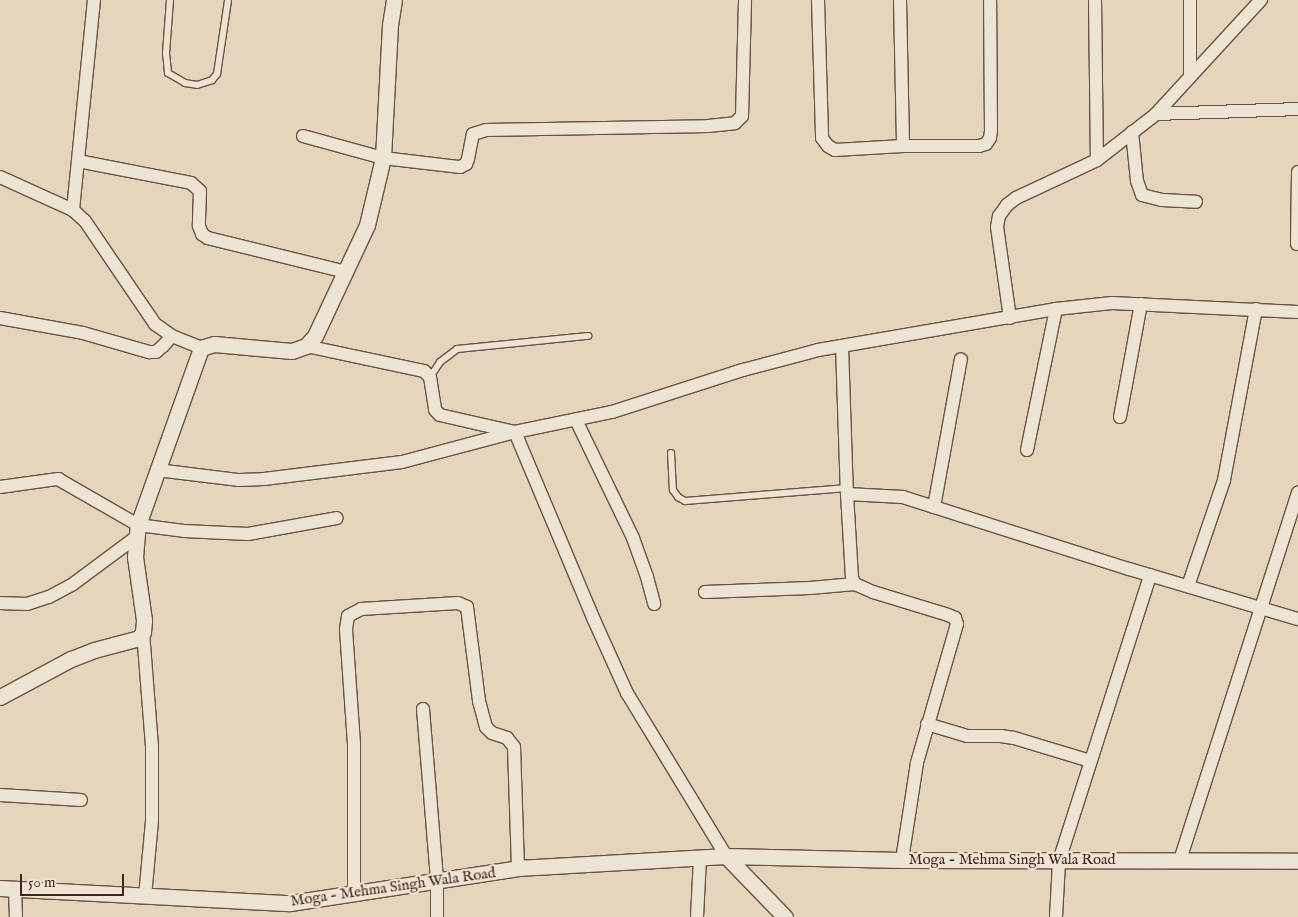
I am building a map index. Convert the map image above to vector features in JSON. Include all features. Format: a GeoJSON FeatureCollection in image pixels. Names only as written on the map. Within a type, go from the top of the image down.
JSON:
{"type":"FeatureCollection","features":[{"type":"Feature","properties":{"kind":"street"},"geometry":{"type":"LineString","coordinates":[[73,210],[94,0]]}},
{"type":"Feature","properties":{"kind":"street"},"geometry":{"type":"LineString","coordinates":[[0,177],[73,210],[84,221],[149,317],[161,330],[201,348],[214,344],[292,351],[306,346],[315,336],[367,225],[383,158],[394,0]]}},
{"type":"Feature","properties":{"kind":"street"},"geometry":{"type":"LineString","coordinates":[[303,136],[383,158],[460,167],[466,164],[468,159],[473,134],[486,130],[708,126],[735,123],[742,116],[745,0]]}},
{"type":"Feature","properties":{"kind":"street"},"geometry":{"type":"LineString","coordinates":[[818,0],[824,143],[835,150],[903,146],[978,146],[986,144],[990,138],[990,0]]}},
{"type":"Feature","properties":{"kind":"street"},"geometry":{"type":"LineString","coordinates":[[900,0],[903,146]]}},
{"type":"Feature","properties":{"kind":"street"},"geometry":{"type":"LineString","coordinates":[[1095,0],[1097,160]]}},
{"type":"Feature","properties":{"kind":"street"},"geometry":{"type":"LineString","coordinates":[[1190,0],[1190,76]]}},
{"type":"Feature","properties":{"kind":"street"},"geometry":{"type":"LineString","coordinates":[[1010,318],[997,227],[999,216],[1007,205],[1016,198],[1097,160],[1156,114],[1261,0]]}},
{"type":"Feature","properties":{"kind":"street"},"geometry":{"type":"LineString","coordinates":[[1156,114],[1298,108]]}},
{"type":"Feature","properties":{"kind":"street"},"geometry":{"type":"LineString","coordinates":[[1132,132],[1137,181],[1142,195],[1162,200],[1196,202]]}},
{"type":"Feature","properties":{"kind":"street"},"geometry":{"type":"LineString","coordinates":[[78,161],[191,183],[200,191],[199,226],[202,234],[208,238],[346,272]]}},
{"type":"Feature","properties":{"kind":"street"},"geometry":{"type":"LineString","coordinates":[[1297,244],[1298,172]]}},
{"type":"Feature","properties":{"kind":"street"},"geometry":{"type":"LineString","coordinates":[[157,470],[239,480],[264,479],[402,462],[514,432],[612,412],[743,370],[842,346],[1056,309],[1112,303],[1298,312]]}},
{"type":"Feature","properties":{"kind":"street"},"geometry":{"type":"LineString","coordinates":[[1120,417],[1142,304]]}},
{"type":"Feature","properties":{"kind":"street"},"geometry":{"type":"LineString","coordinates":[[1027,450],[1056,309]]}},
{"type":"Feature","properties":{"kind":"street"},"geometry":{"type":"LineString","coordinates":[[1188,586],[1224,480],[1256,309]]}},
{"type":"Feature","properties":{"kind":"street"},"geometry":{"type":"LineString","coordinates":[[0,318],[83,333],[149,352],[156,352],[172,336]]}},
{"type":"Feature","properties":{"kind":"street"},"geometry":{"type":"LineString","coordinates":[[306,346],[424,371],[430,377],[435,410],[440,415],[514,432]]}},
{"type":"Feature","properties":{"kind":"street"},"geometry":{"type":"LineString","coordinates":[[842,346],[851,568],[855,584]]}},
{"type":"Feature","properties":{"kind":"street"},"geometry":{"type":"LineString","coordinates":[[145,896],[152,822],[152,746],[143,632],[144,620],[135,556],[136,531],[201,348]]}},
{"type":"Feature","properties":{"kind":"street"},"geometry":{"type":"LineString","coordinates":[[934,507],[961,359]]}},
{"type":"Feature","properties":{"kind":"street"},"geometry":{"type":"LineString","coordinates":[[576,420],[633,538],[648,576],[654,604]]}},
{"type":"Feature","properties":{"kind":"street"},"geometry":{"type":"LineString","coordinates":[[514,432],[627,693],[726,856],[785,917]]}},
{"type":"Feature","properties":{"kind":"street"},"geometry":{"type":"LineString","coordinates":[[0,487],[58,479],[136,531],[248,534],[338,518]]}},
{"type":"Feature","properties":{"kind":"street"},"geometry":{"type":"LineString","coordinates":[[847,491],[887,495],[934,507],[1298,619]]}},
{"type":"Feature","properties":{"kind":"street"},"geometry":{"type":"LineString","coordinates":[[1180,860],[1298,492]]}},
{"type":"Feature","properties":{"kind":"street"},"geometry":{"type":"LineString","coordinates":[[0,603],[27,604],[48,598],[73,584],[136,531]]}},
{"type":"Feature","properties":{"kind":"street"},"geometry":{"type":"LineString","coordinates":[[1056,917],[1059,861],[1150,575]]}},
{"type":"Feature","properties":{"kind":"street"},"geometry":{"type":"LineString","coordinates":[[705,592],[810,588],[855,584],[873,592],[955,618],[957,624],[956,634],[927,724],[912,786],[902,860]]}},
{"type":"Feature","properties":{"kind":"street"},"geometry":{"type":"LineString","coordinates":[[354,893],[354,744],[346,629],[348,616],[360,610],[458,603],[467,607],[479,701],[486,727],[492,733],[507,738],[514,747],[518,868]]}},
{"type":"Feature","properties":{"kind":"street"},"geometry":{"type":"LineString","coordinates":[[0,697],[71,659],[94,650],[139,638],[143,632]]}},
{"type":"Feature","properties":{"kind":"street"},"geometry":{"type":"LineString","coordinates":[[422,709],[437,880],[437,917]]}},
{"type":"Feature","properties":{"kind":"street"},"geometry":{"type":"LineString","coordinates":[[927,724],[967,736],[1014,738],[1090,761]]}},
{"type":"Feature","properties":{"kind":"street"},"geometry":{"type":"LineString","coordinates":[[0,795],[80,800]]}},
{"type":"Feature","properties":{"kind":"street","name":"Moga - Mehma Singh Wala Road"},"geometry":{"type":"LineString","coordinates":[[8,889],[290,904],[518,868],[726,856],[902,860],[1298,861]]}},
{"type":"Feature","properties":{"kind":"street"},"geometry":{"type":"LineString","coordinates":[[697,917],[700,858]]}},
{"type":"Feature","properties":{"kind":"street"},"geometry":{"type":"LineString","coordinates":[[8,889],[16,917]]}},
{"type":"Feature","properties":{"kind":"lane"},"geometry":{"type":"LineString","coordinates":[[170,0],[166,53],[168,73],[185,83],[197,86],[212,80],[217,74],[228,0]]}},
{"type":"Feature","properties":{"kind":"lane"},"geometry":{"type":"LineString","coordinates":[[430,377],[440,362],[457,349],[588,336]]}},
{"type":"Feature","properties":{"kind":"lane"},"geometry":{"type":"LineString","coordinates":[[670,453],[673,490],[678,497],[685,501],[847,491]]}}]}
